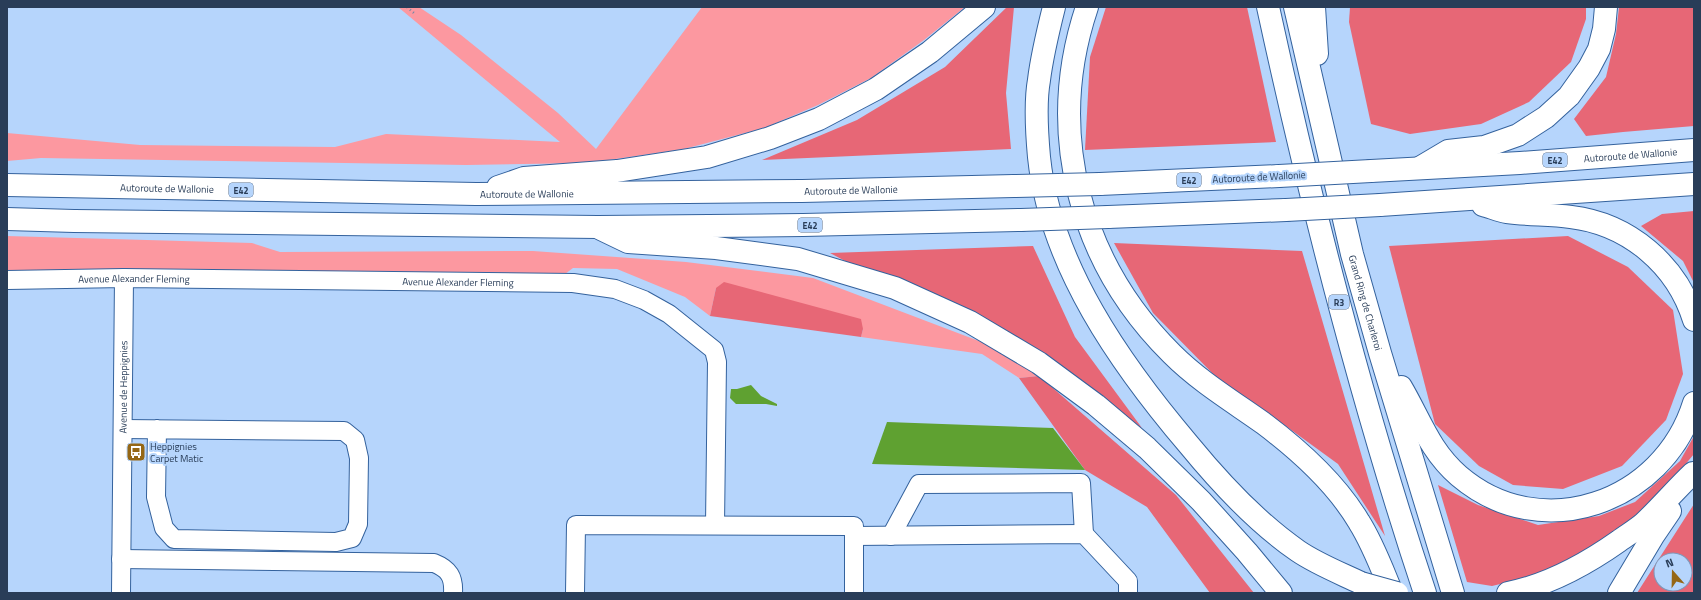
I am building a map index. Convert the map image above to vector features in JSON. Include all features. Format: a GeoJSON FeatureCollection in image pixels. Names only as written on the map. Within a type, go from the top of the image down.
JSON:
{"type":"FeatureCollection","features":[{"type":"Feature","properties":{"kind":"highway"},"geometry":{"type":"LineString","coordinates":[[476,194],[524,178],[617,171],[707,157],[770,138],[819,120],[876,89],[930,52],[984,7]]}},
{"type":"Feature","properties":{"kind":"highway"},"geometry":{"type":"LineString","coordinates":[[1054,7],[1038,81],[1040,158],[1047,199],[1062,250],[1093,311],[1122,359],[1162,414],[1208,469],[1262,523],[1299,552],[1361,583],[1397,593]]}},
{"type":"Feature","properties":{"kind":"highway"},"geometry":{"type":"LineString","coordinates":[[1087,7],[1075,50],[1070,87],[1070,126],[1072,157],[1078,195],[1097,249],[1122,293],[1144,324],[1173,355],[1212,387],[1264,424],[1303,456],[1336,489],[1359,521],[1376,553],[1392,593]]}},
{"type":"Feature","properties":{"kind":"highway","name":"R3"},"geometry":{"type":"LineString","coordinates":[[1268,7],[1288,102],[1352,352],[1425,593]]}},
{"type":"Feature","properties":{"kind":"highway","name":"Grand Ring de Charleroi"},"geometry":{"type":"LineString","coordinates":[[1295,7],[1313,79],[1352,254],[1380,353],[1454,593]]}},
{"type":"Feature","properties":{"kind":"highway"},"geometry":{"type":"LineString","coordinates":[[1313,79],[1318,50],[1314,7]]}},
{"type":"Feature","properties":{"kind":"highway"},"geometry":{"type":"LineString","coordinates":[[1416,169],[1448,151],[1484,147],[1518,135],[1546,117],[1569,96],[1589,68],[1599,49],[1604,29],[1606,7]]}},
{"type":"Feature","properties":{"kind":"highway","name":"Autoroute de Wallonie"},"geometry":{"type":"LineString","coordinates":[[7,185],[476,194],[802,191],[1100,184],[1279,176],[1416,169],[1694,150]]}},
{"type":"Feature","properties":{"kind":"highway","name":"E42"},"geometry":{"type":"LineString","coordinates":[[7,219],[74,222],[598,227],[803,225],[1021,220],[1286,210],[1469,200],[1694,184]]}},
{"type":"Feature","properties":{"kind":"highway"},"geometry":{"type":"LineString","coordinates":[[1469,200],[1506,212],[1552,215],[1589,220],[1622,232],[1651,252],[1670,273],[1684,295],[1694,320]]}},
{"type":"Feature","properties":{"kind":"highway"},"geometry":{"type":"LineString","coordinates":[[598,227],[628,242],[716,248],[798,259],[895,288],[970,322],[1039,363],[1096,405],[1147,448],[1201,501],[1247,552],[1281,593]]}},
{"type":"Feature","properties":{"kind":"highway"},"geometry":{"type":"LineString","coordinates":[[1380,353],[1402,390],[1425,435],[1445,462],[1459,476],[1474,487],[1505,502],[1521,507],[1553,510],[1570,509],[1601,502],[1629,488],[1654,470],[1672,449],[1686,426],[1694,403]]}},
{"type":"Feature","properties":{"kind":"highway"},"geometry":{"type":"LineString","coordinates":[[1508,593],[1520,591],[1556,578],[1590,561],[1643,524],[1673,492],[1694,473]]}},
{"type":"Feature","properties":{"kind":"highway"},"geometry":{"type":"LineString","coordinates":[[1619,593],[1694,473]]}},
{"type":"Feature","properties":{"kind":"street","name":"Avenue Alexander Fleming"},"geometry":{"type":"LineString","coordinates":[[7,280],[124,278],[573,283],[615,289],[644,300],[669,314],[714,350],[717,362],[715,525]]}},
{"type":"Feature","properties":{"kind":"street","name":"Avenue de Heppignies"},"geometry":{"type":"LineString","coordinates":[[121,593],[124,278]]}},
{"type":"Feature","properties":{"kind":"street"},"geometry":{"type":"LineString","coordinates":[[123,429],[157,429],[344,431],[355,440],[359,458],[358,524],[352,538],[336,542],[174,539],[164,528],[156,497],[157,429]]}},
{"type":"Feature","properties":{"kind":"street"},"geometry":{"type":"LineString","coordinates":[[891,536],[918,484],[1081,483],[1084,534],[1132,589]]}},
{"type":"Feature","properties":{"kind":"street"},"geometry":{"type":"LineString","coordinates":[[576,593],[576,525],[854,526],[854,593]]}},
{"type":"Feature","properties":{"kind":"street"},"geometry":{"type":"LineString","coordinates":[[854,536],[1084,534]]}},
{"type":"Feature","properties":{"kind":"street"},"geometry":{"type":"LineString","coordinates":[[121,559],[434,563],[444,567],[453,581],[453,593]]}},
{"type":"Feature","properties":{"kind":"path"},"geometry":{"type":"LineString","coordinates":[[407,7],[415,14]]}},
{"type":"Feature","properties":{"kind":"shaded area"},"geometry":{"type":"Polygon","coordinates":[[[398,7],[419,7],[461,35],[558,113],[596,149],[702,7],[965,7],[924,40],[871,78],[818,105],[764,128],[684,149],[588,163],[466,165],[41,158],[7,161],[7,133],[140,145],[335,147],[386,134],[560,142],[398,7]]]}},
{"type":"Feature","properties":{"kind":"shaded area"},"geometry":{"type":"Polygon","coordinates":[[[1007,7],[1014,7],[1006,93],[1011,149],[762,160],[857,120],[945,67],[1007,7]]]}},
{"type":"Feature","properties":{"kind":"shaded area"},"geometry":{"type":"Polygon","coordinates":[[[1106,7],[1247,7],[1276,142],[1085,150],[1090,57],[1106,7]]]}},
{"type":"Feature","properties":{"kind":"shaded area"},"geometry":{"type":"Polygon","coordinates":[[[1350,7],[1586,7],[1586,19],[1571,62],[1529,102],[1481,124],[1410,134],[1371,124],[1349,22],[1350,7]]]}},
{"type":"Feature","properties":{"kind":"shaded area"},"geometry":{"type":"Polygon","coordinates":[[[1619,7],[1694,7],[1694,126],[1586,136],[1574,119],[1606,77],[1616,34],[1619,7]]]}},
{"type":"Feature","properties":{"kind":"shaded area"},"geometry":{"type":"Polygon","coordinates":[[[1694,211],[1694,283],[1683,261],[1641,226],[1662,214],[1694,211]]]}},
{"type":"Feature","properties":{"kind":"shaded area"},"geometry":{"type":"Polygon","coordinates":[[[7,236],[252,243],[280,252],[533,251],[686,262],[813,278],[992,346],[1039,376],[1019,378],[982,354],[861,337],[863,329],[716,288],[710,316],[685,297],[617,269],[573,268],[565,274],[127,269],[7,271],[7,236]]]}},
{"type":"Feature","properties":{"kind":"shaded area"},"geometry":{"type":"Polygon","coordinates":[[[1568,236],[1628,267],[1673,310],[1683,374],[1666,420],[1622,466],[1563,489],[1513,485],[1479,466],[1435,424],[1389,246],[1568,236]]]}},
{"type":"Feature","properties":{"kind":"shaded area"},"geometry":{"type":"Polygon","coordinates":[[[1114,243],[1302,251],[1385,536],[1338,464],[1283,424],[1223,384],[1153,313],[1114,243]]]}},
{"type":"Feature","properties":{"kind":"shaded area"},"geometry":{"type":"Polygon","coordinates":[[[1033,246],[1075,337],[1142,428],[1062,368],[830,253],[1033,246]]]}},
{"type":"Feature","properties":{"kind":"shaded area"},"geometry":{"type":"Polygon","coordinates":[[[724,282],[861,319],[863,329],[861,337],[710,316],[716,288],[724,282]]]}},
{"type":"Feature","properties":{"kind":"shaded area"},"geometry":{"type":"Polygon","coordinates":[[[1039,376],[1176,495],[1254,593],[1210,593],[1147,507],[1085,470],[1019,378],[1039,376]]]}},
{"type":"Feature","properties":{"kind":"shaded area"},"geometry":{"type":"Polygon","coordinates":[[[751,385],[761,396],[777,404],[777,406],[766,404],[736,404],[730,398],[731,389],[751,385]]]}},
{"type":"Feature","properties":{"kind":"shaded area"},"geometry":{"type":"Polygon","coordinates":[[[887,422],[1053,428],[1085,470],[872,464],[887,422]]]}},
{"type":"Feature","properties":{"kind":"shaded area"},"geometry":{"type":"Polygon","coordinates":[[[1694,436],[1694,454],[1642,516],[1581,559],[1529,577],[1492,586],[1467,582],[1438,485],[1478,505],[1538,525],[1599,516],[1635,502],[1680,461],[1694,436]]]}},
{"type":"Feature","properties":{"kind":"shaded area"},"geometry":{"type":"Polygon","coordinates":[[[1694,504],[1694,591],[1693,593],[1637,593],[1653,568],[1653,592],[1693,592],[1693,552],[1663,552],[1694,504]]]}},
{"type":"Feature","properties":{"kind":"place","name":"Heppignies Carpet Matic"},"geometry":{"type":"Point","coordinates":[136,452]}}]}
